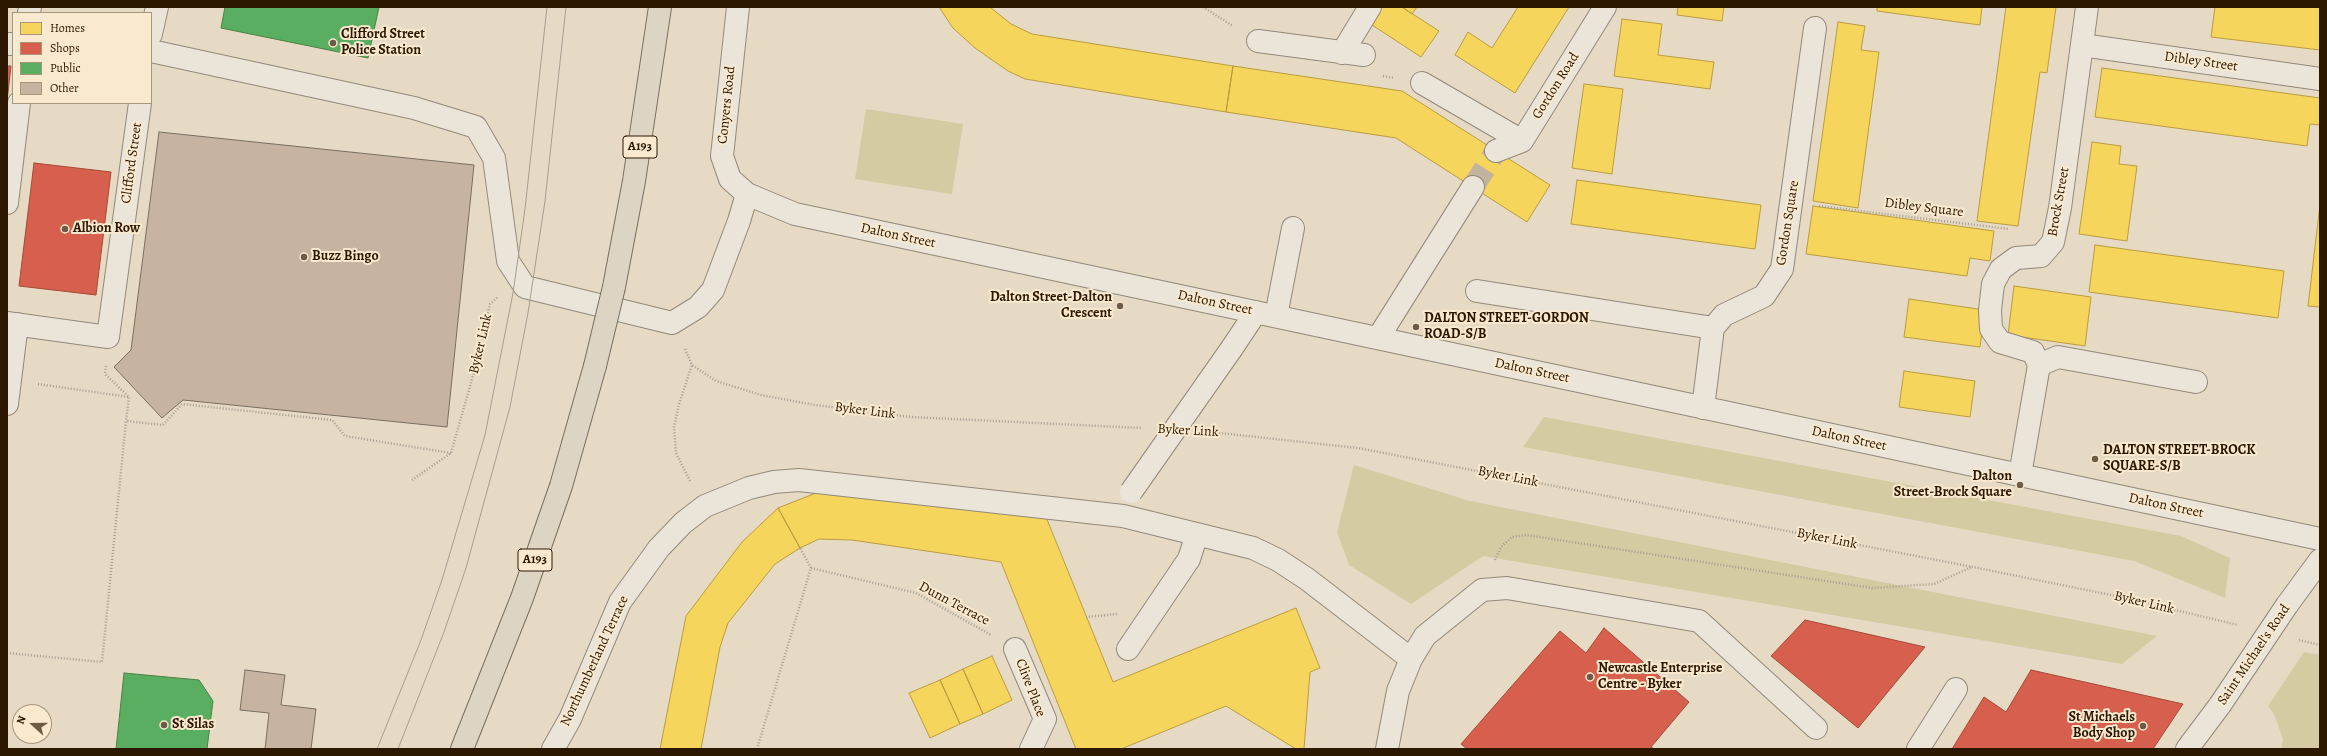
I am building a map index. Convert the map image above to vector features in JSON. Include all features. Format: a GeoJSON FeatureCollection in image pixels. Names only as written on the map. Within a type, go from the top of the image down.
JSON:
{"type":"FeatureCollection","features":[{"type":"Feature","properties":{"kind":"main road","name":"A193"},"geometry":{"type":"LineString","coordinates":[[462,749],[522,598],[561,486],[595,366],[614,287],[634,181],[660,7]]}},
{"type":"Feature","properties":{"kind":"street"},"geometry":{"type":"LineString","coordinates":[[152,30],[157,7]]}},
{"type":"Feature","properties":{"kind":"street","name":"Conyers Road"},"geometry":{"type":"LineString","coordinates":[[738,7],[722,156],[730,179],[747,194]]}},
{"type":"Feature","properties":{"kind":"street"},"geometry":{"type":"LineString","coordinates":[[1342,53],[1370,7]]}},
{"type":"Feature","properties":{"kind":"street","name":"Gordon Road"},"geometry":{"type":"LineString","coordinates":[[1522,141],[1605,7]]}},
{"type":"Feature","properties":{"kind":"street","name":"Brock Street"},"geometry":{"type":"LineString","coordinates":[[2039,365],[2033,352],[2000,342],[1991,329],[1990,310],[1994,284],[2001,269],[2016,258],[2041,256],[2054,242],[2087,7]]}},
{"type":"Feature","properties":{"kind":"street","name":"Gordon Square"},"geometry":{"type":"LineString","coordinates":[[1713,328],[1724,315],[1764,296],[1782,269],[1815,28]]}},
{"type":"Feature","properties":{"kind":"street"},"geometry":{"type":"LineString","coordinates":[[1258,41],[1364,56]]}},
{"type":"Feature","properties":{"kind":"street","name":"Dibley Street"},"geometry":{"type":"LineString","coordinates":[[2082,45],[2320,79]]}},
{"type":"Feature","properties":{"kind":"street"},"geometry":{"type":"LineString","coordinates":[[152,52],[414,108],[476,127],[494,158],[508,261],[525,287],[672,322],[698,307],[712,290],[739,221],[747,194]]}},
{"type":"Feature","properties":{"kind":"street"},"geometry":{"type":"LineString","coordinates":[[1422,82],[1522,141]]}},
{"type":"Feature","properties":{"kind":"street"},"geometry":{"type":"LineString","coordinates":[[7,204],[19,104]]}},
{"type":"Feature","properties":{"kind":"street","name":"Clifford Street"},"geometry":{"type":"LineString","coordinates":[[108,337],[140,104]]}},
{"type":"Feature","properties":{"kind":"street"},"geometry":{"type":"LineString","coordinates":[[1496,151],[1522,141]]}},
{"type":"Feature","properties":{"kind":"street"},"geometry":{"type":"LineString","coordinates":[[1378,338],[1473,187]]}},
{"type":"Feature","properties":{"kind":"street","name":"Dalton Street"},"geometry":{"type":"LineString","coordinates":[[747,194],[795,214],[2320,539]]}},
{"type":"Feature","properties":{"kind":"street"},"geometry":{"type":"LineString","coordinates":[[1123,516],[1131,492],[1232,348],[1266,314],[1292,228]]}},
{"type":"Feature","properties":{"kind":"street"},"geometry":{"type":"LineString","coordinates":[[1477,291],[1713,328],[1703,408]]}},
{"type":"Feature","properties":{"kind":"street"},"geometry":{"type":"LineString","coordinates":[[7,404],[10,380],[12,324],[108,337]]}},
{"type":"Feature","properties":{"kind":"street"},"geometry":{"type":"LineString","coordinates":[[2020,475],[2039,365],[2058,357],[2196,382]]}},
{"type":"Feature","properties":{"kind":"street","name":"Northumberland Terrace"},"geometry":{"type":"LineString","coordinates":[[553,749],[570,719],[620,602],[659,548],[683,523],[705,506],[749,488],[774,482],[799,480],[1123,516],[1253,548],[1278,560],[1307,579],[1411,659]]}},
{"type":"Feature","properties":{"kind":"street"},"geometry":{"type":"LineString","coordinates":[[1128,648],[1189,559],[1197,534]]}},
{"type":"Feature","properties":{"kind":"street","name":"Saint Michael's Road"},"geometry":{"type":"LineString","coordinates":[[2197,745],[2220,705],[2287,605],[2320,560]]}},
{"type":"Feature","properties":{"kind":"street"},"geometry":{"type":"LineString","coordinates":[[1387,749],[1398,691],[1411,659],[1425,636],[1482,590],[1507,588],[1699,621],[1816,728]]}},
{"type":"Feature","properties":{"kind":"street","name":"Clive Place"},"geometry":{"type":"LineString","coordinates":[[1014,649],[1045,719],[1030,749]]}},
{"type":"Feature","properties":{"kind":"street"},"geometry":{"type":"LineString","coordinates":[[1918,749],[1956,690]]}},
{"type":"Feature","properties":{"kind":"path"},"geometry":{"type":"LineString","coordinates":[[1203,7],[1258,41]]}},
{"type":"Feature","properties":{"kind":"path","name":"Dibley Square"},"geometry":{"type":"LineString","coordinates":[[1791,202],[2055,235]]}},
{"type":"Feature","properties":{"kind":"path","name":"Byker Link"},"geometry":{"type":"LineString","coordinates":[[451,453],[478,358],[490,304],[506,290],[525,287]]}},
{"type":"Feature","properties":{"kind":"path"},"geometry":{"type":"LineString","coordinates":[[108,337],[105,374],[129,397]]}},
{"type":"Feature","properties":{"kind":"path","name":"Byker Link"},"geometry":{"type":"LineString","coordinates":[[705,506],[685,472],[676,453],[674,427],[678,404],[692,365],[716,380],[753,393],[815,405],[911,417],[1145,428]]}},
{"type":"Feature","properties":{"kind":"path"},"geometry":{"type":"LineString","coordinates":[[10,380],[129,397]]}},
{"type":"Feature","properties":{"kind":"path"},"geometry":{"type":"LineString","coordinates":[[7,653],[102,662],[129,397]]}},
{"type":"Feature","properties":{"kind":"path"},"geometry":{"type":"LineString","coordinates":[[126,421],[163,425],[182,404],[332,420],[345,436],[451,453]]}},
{"type":"Feature","properties":{"kind":"path","name":"Byker Link"},"geometry":{"type":"LineString","coordinates":[[1205,432],[1358,448],[1973,567],[2120,597],[2243,627]]}},
{"type":"Feature","properties":{"kind":"path"},"geometry":{"type":"LineString","coordinates":[[412,480],[451,453]]}},
{"type":"Feature","properties":{"kind":"path"},"geometry":{"type":"LineString","coordinates":[[1482,590],[1501,547],[1512,537],[1526,535],[1872,588],[1934,584],[1973,567]]}},
{"type":"Feature","properties":{"kind":"path"},"geometry":{"type":"LineString","coordinates":[[757,749],[811,568],[800,548]]}},
{"type":"Feature","properties":{"kind":"path","name":"Dunn Terrace"},"geometry":{"type":"LineString","coordinates":[[811,568],[916,593],[1014,649]]}},
{"type":"Feature","properties":{"kind":"path"},"geometry":{"type":"LineString","coordinates":[[2297,640],[2320,645]]}},
{"type":"Feature","properties":{"kind":"shaded area"},"geometry":{"type":"Polygon","coordinates":[[[866,109],[963,124],[952,194],[855,179],[866,109]]]}},
{"type":"Feature","properties":{"kind":"shaded area"},"geometry":{"type":"Polygon","coordinates":[[[1544,417],[2181,536],[2230,558],[2225,598],[2134,561],[1523,447],[1544,417]]]}},
{"type":"Feature","properties":{"kind":"shaded area"},"geometry":{"type":"Polygon","coordinates":[[[1354,465],[1470,501],[2157,636],[2122,664],[1483,556],[1411,604],[1349,565],[1337,532],[1354,465]]]}},
{"type":"Feature","properties":{"kind":"shaded area"},"geometry":{"type":"Polygon","coordinates":[[[2304,652],[2320,655],[2320,749],[2281,749],[2283,739],[2274,714],[2268,706],[2304,652]]]}},
{"type":"Feature","properties":{"kind":"building: Homes"},"geometry":{"type":"Polygon","coordinates":[[[939,7],[990,7],[1011,24],[1032,34],[1233,66],[1226,112],[1025,79],[1008,71],[975,48],[953,28],[939,7]]]}},
{"type":"Feature","properties":{"kind":"building: Homes"},"geometry":{"type":"Polygon","coordinates":[[[1380,7],[1402,7],[1439,31],[1421,57],[1369,23],[1380,7]]]}},
{"type":"Feature","properties":{"kind":"building: Homes"},"geometry":{"type":"Polygon","coordinates":[[[1402,7],[1417,7],[1412,14],[1402,7]]]}},
{"type":"Feature","properties":{"kind":"building: Homes"},"geometry":{"type":"Polygon","coordinates":[[[1518,7],[1569,7],[1515,93],[1455,55],[1468,32],[1492,48],[1518,7]]]}},
{"type":"Feature","properties":{"kind":"building: Homes"},"geometry":{"type":"Polygon","coordinates":[[[1678,7],[1724,7],[1722,21],[1677,15],[1678,7]]]}},
{"type":"Feature","properties":{"kind":"building: Homes"},"geometry":{"type":"Polygon","coordinates":[[[1877,7],[1982,7],[1980,25],[1877,11],[1877,7]]]}},
{"type":"Feature","properties":{"kind":"building: Homes"},"geometry":{"type":"Polygon","coordinates":[[[2006,7],[2056,7],[2047,73],[2040,72],[2018,226],[1977,221],[2006,7]]]}},
{"type":"Feature","properties":{"kind":"building: Homes"},"geometry":{"type":"Polygon","coordinates":[[[2215,7],[2320,7],[2320,50],[2211,37],[2215,7]]]}},
{"type":"Feature","properties":{"kind":"building: Homes"},"geometry":{"type":"Polygon","coordinates":[[[1622,19],[1662,24],[1658,55],[1714,62],[1710,89],[1614,76],[1622,19]]]}},
{"type":"Feature","properties":{"kind":"building: Homes"},"geometry":{"type":"Polygon","coordinates":[[[1838,22],[1865,26],[1861,50],[1879,52],[1858,208],[1813,201],[1838,22]]]}},
{"type":"Feature","properties":{"kind":"building: Homes"},"geometry":{"type":"Polygon","coordinates":[[[1233,66],[1402,91],[1550,185],[1527,222],[1396,138],[1226,112],[1233,66]]]}},
{"type":"Feature","properties":{"kind":"building: Homes"},"geometry":{"type":"Polygon","coordinates":[[[2102,68],[2320,98],[2320,125],[2310,124],[2307,146],[2095,117],[2102,68]]]}},
{"type":"Feature","properties":{"kind":"building: Homes"},"geometry":{"type":"Polygon","coordinates":[[[1584,84],[1623,89],[1612,174],[1572,168],[1584,84]]]}},
{"type":"Feature","properties":{"kind":"building: Homes"},"geometry":{"type":"Polygon","coordinates":[[[2092,142],[2121,146],[2119,164],[2137,166],[2127,241],[2079,234],[2092,142]]]}},
{"type":"Feature","properties":{"kind":"building: Homes"},"geometry":{"type":"Polygon","coordinates":[[[1577,180],[1761,205],[1755,249],[1571,224],[1577,180]]]}},
{"type":"Feature","properties":{"kind":"building: Homes"},"geometry":{"type":"Polygon","coordinates":[[[2320,205],[2320,307],[2308,306],[2320,205]]]}},
{"type":"Feature","properties":{"kind":"building: Homes"},"geometry":{"type":"Polygon","coordinates":[[[1813,206],[1994,231],[1990,261],[1970,258],[1967,276],[1806,254],[1813,206]]]}},
{"type":"Feature","properties":{"kind":"building: Homes"},"geometry":{"type":"Polygon","coordinates":[[[2095,245],[2284,271],[2278,318],[2089,292],[2095,245]]]}},
{"type":"Feature","properties":{"kind":"building: Homes"},"geometry":{"type":"Polygon","coordinates":[[[2014,286],[2091,297],[2085,346],[2008,335],[2014,286]]]}},
{"type":"Feature","properties":{"kind":"building: Homes"},"geometry":{"type":"Polygon","coordinates":[[[1909,299],[1985,310],[1980,347],[1904,337],[1909,299]]]}},
{"type":"Feature","properties":{"kind":"building: Homes"},"geometry":{"type":"Polygon","coordinates":[[[1904,371],[1975,381],[1970,417],[1899,407],[1904,371]]]}},
{"type":"Feature","properties":{"kind":"building: Homes"},"geometry":{"type":"Polygon","coordinates":[[[821,491],[1046,517],[1113,682],[1296,608],[1320,668],[1310,672],[1304,749],[1296,749],[1226,706],[1121,749],[1076,749],[1001,562],[852,540],[819,539],[800,548],[778,508],[821,491]]]}},
{"type":"Feature","properties":{"kind":"building: Homes"},"geometry":{"type":"Polygon","coordinates":[[[778,508],[800,548],[775,564],[728,623],[720,647],[701,749],[660,749],[686,616],[742,542],[778,508]]]}},
{"type":"Feature","properties":{"kind":"building: Homes"},"geometry":{"type":"Polygon","coordinates":[[[992,656],[1012,700],[983,714],[963,669],[992,656]]]}},
{"type":"Feature","properties":{"kind":"building: Homes"},"geometry":{"type":"Polygon","coordinates":[[[963,669],[983,714],[960,724],[940,680],[963,669]]]}},
{"type":"Feature","properties":{"kind":"building: Homes"},"geometry":{"type":"Polygon","coordinates":[[[940,680],[960,724],[930,738],[909,693],[940,680]]]}},
{"type":"Feature","properties":{"kind":"building: Shops"},"geometry":{"type":"Polygon","coordinates":[[[7,66],[11,66],[7,101],[7,66]]]}},
{"type":"Feature","properties":{"kind":"building: Shops","name":"Albion Row"},"geometry":{"type":"Polygon","coordinates":[[[34,163],[111,172],[96,295],[19,286],[34,163]]]}},
{"type":"Feature","properties":{"kind":"building: Shops"},"geometry":{"type":"Polygon","coordinates":[[[1805,620],[1925,647],[1858,728],[1771,656],[1805,620]]]}},
{"type":"Feature","properties":{"kind":"building: Shops","name":"Newcastle Enterprise Centre - Byker"},"geometry":{"type":"Polygon","coordinates":[[[1604,628],[1689,702],[1651,747],[1654,749],[1467,749],[1461,744],[1560,631],[1586,653],[1604,628]]]}},
{"type":"Feature","properties":{"kind":"building: Shops"},"geometry":{"type":"Polygon","coordinates":[[[2031,670],[2183,704],[2153,749],[1952,749],[1984,697],[2006,712],[2031,670]]]}},
{"type":"Feature","properties":{"kind":"building: Public","name":"Clifford Street Police Station"},"geometry":{"type":"Polygon","coordinates":[[[225,7],[379,7],[368,58],[221,28],[225,7]]]}},
{"type":"Feature","properties":{"kind":"building: Public","name":"St Silas"},"geometry":{"type":"Polygon","coordinates":[[[124,673],[199,680],[213,701],[207,749],[116,749],[124,673]]]}},
{"type":"Feature","properties":{"kind":"building: Other","name":"Buzz Bingo"},"geometry":{"type":"Polygon","coordinates":[[[159,132],[474,165],[447,427],[183,400],[162,418],[114,367],[131,350],[159,132]]]}},
{"type":"Feature","properties":{"kind":"building: Other"},"geometry":{"type":"Polygon","coordinates":[[[245,670],[285,675],[281,705],[316,709],[311,749],[265,749],[269,713],[240,710],[245,670]]]}},
{"type":"Feature","properties":{"kind":"tunnel"},"geometry":{"type":"LineString","coordinates":[[1473,187],[1496,151]]}},
{"type":"Feature","properties":{"kind":"tram line"},"geometry":{"type":"LineString","coordinates":[[377,749],[421,640],[442,580],[485,435],[513,293],[525,209],[547,7]]}},
{"type":"Feature","properties":{"kind":"tram line"},"geometry":{"type":"LineString","coordinates":[[398,749],[444,632],[466,568],[510,407],[528,313],[545,201],[566,7]]}},
{"type":"Feature","properties":{"kind":"place","name":"Clifford Street Police Station"},"geometry":{"type":"Point","coordinates":[333,43]}},
{"type":"Feature","properties":{"kind":"place","name":"Albion Row"},"geometry":{"type":"Point","coordinates":[65,229]}},
{"type":"Feature","properties":{"kind":"place","name":"Buzz Bingo"},"geometry":{"type":"Point","coordinates":[304,257]}},
{"type":"Feature","properties":{"kind":"place","name":"Dalton Street-Dalton Crescent"},"geometry":{"type":"Point","coordinates":[1120,306]}},
{"type":"Feature","properties":{"kind":"place","name":"DALTON STREET-GORDON ROAD-S/B"},"geometry":{"type":"Point","coordinates":[1416,327]}},
{"type":"Feature","properties":{"kind":"place","name":"DALTON STREET-BROCK SQUARE-S/B"},"geometry":{"type":"Point","coordinates":[2095,459]}},
{"type":"Feature","properties":{"kind":"place","name":"Dalton Street-Brock Square"},"geometry":{"type":"Point","coordinates":[2020,485]}},
{"type":"Feature","properties":{"kind":"place","name":"Newcastle Enterprise Centre - Byker"},"geometry":{"type":"Point","coordinates":[1590,677]}},
{"type":"Feature","properties":{"kind":"place","name":"St Silas"},"geometry":{"type":"Point","coordinates":[164,725]}},
{"type":"Feature","properties":{"kind":"place","name":"St Michaels Body Shop"},"geometry":{"type":"Point","coordinates":[2143,726]}}]}
